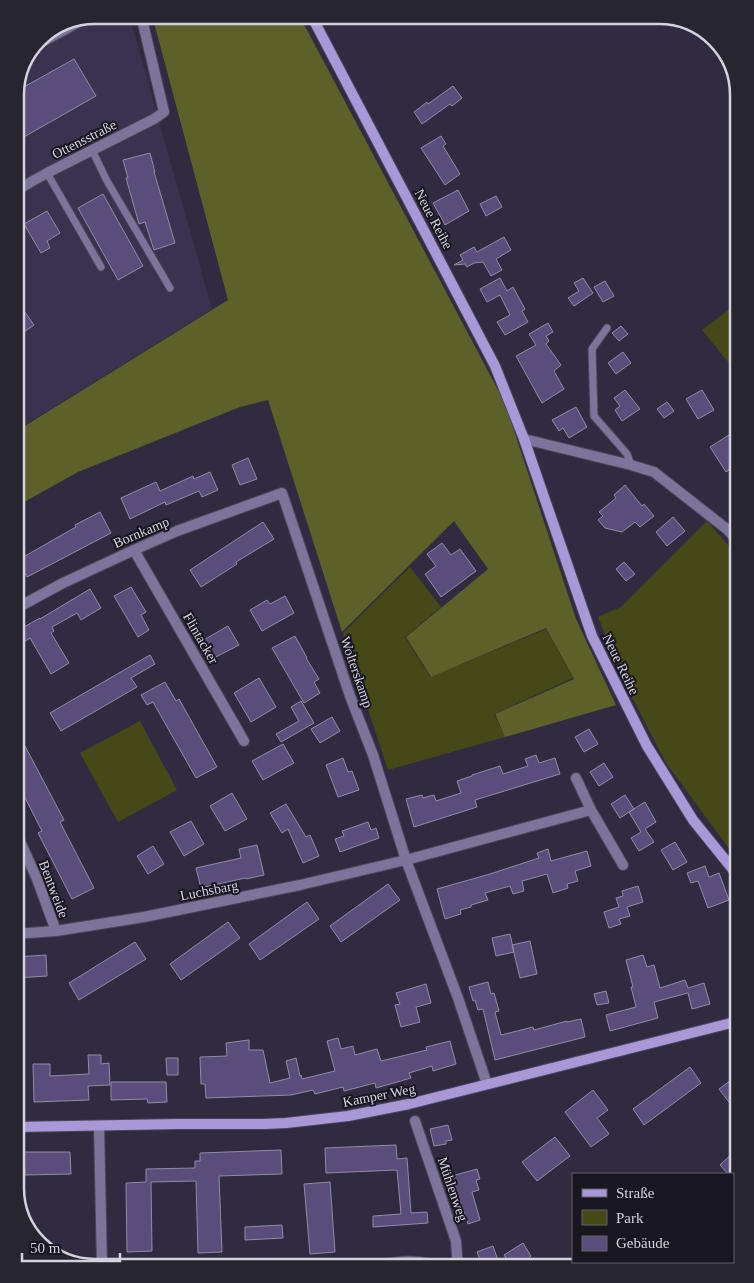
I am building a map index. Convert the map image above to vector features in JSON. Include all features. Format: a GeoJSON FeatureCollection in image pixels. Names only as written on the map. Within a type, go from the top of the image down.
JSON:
{"type":"FeatureCollection","features":[{"type":"Feature","properties":{"kind":"street","name":"Ottensstraße"},"geometry":{"type":"LineString","coordinates":[[24,186],[154,119],[164,112],[143,24]]}},
{"type":"Feature","properties":{"kind":"street","name":"Neue Reihe"},"geometry":{"type":"LineString","coordinates":[[316,24],[495,366],[524,439],[592,636],[647,746],[693,820],[730,866]]}},
{"type":"Feature","properties":{"kind":"street"},"geometry":{"type":"LineString","coordinates":[[524,439],[654,472],[730,532]]}},
{"type":"Feature","properties":{"kind":"street","name":"Bornkamp"},"geometry":{"type":"LineString","coordinates":[[24,604],[63,583],[177,531],[282,493]]}},
{"type":"Feature","properties":{"kind":"street","name":"Wolterskamp"},"geometry":{"type":"LineString","coordinates":[[282,493],[350,696],[373,755],[406,860],[458,998],[487,1084]]}},
{"type":"Feature","properties":{"kind":"street","name":"Flintacker"},"geometry":{"type":"LineString","coordinates":[[134,550],[244,741]]}},
{"type":"Feature","properties":{"kind":"street"},"geometry":{"type":"LineString","coordinates":[[576,778],[599,825],[623,865]]}},
{"type":"Feature","properties":{"kind":"street"},"geometry":{"type":"LineString","coordinates":[[406,860],[591,810]]}},
{"type":"Feature","properties":{"kind":"street","name":"Bentweide"},"geometry":{"type":"LineString","coordinates":[[24,850],[56,931]]}},
{"type":"Feature","properties":{"kind":"street","name":"Luchsbarg"},"geometry":{"type":"LineString","coordinates":[[24,933],[56,931],[158,914],[300,886],[406,860]]}},
{"type":"Feature","properties":{"kind":"street","name":"Kamper Weg"},"geometry":{"type":"LineString","coordinates":[[24,1127],[264,1124],[322,1120],[410,1104],[730,1023]]}},
{"type":"Feature","properties":{"kind":"street","name":"Mühlenweg"},"geometry":{"type":"LineString","coordinates":[[416,1121],[456,1240],[457,1259]]}},
{"type":"Feature","properties":{"kind":"street"},"geometry":{"type":"LineString","coordinates":[[99,1126],[102,1259]]}},
{"type":"Feature","properties":{"kind":"lane"},"geometry":{"type":"LineString","coordinates":[[51,39],[73,27]]}},
{"type":"Feature","properties":{"kind":"lane"},"geometry":{"type":"LineString","coordinates":[[92,150],[107,181],[170,288]]}},
{"type":"Feature","properties":{"kind":"lane"},"geometry":{"type":"LineString","coordinates":[[48,173],[101,267]]}},
{"type":"Feature","properties":{"kind":"lane"},"geometry":{"type":"LineString","coordinates":[[607,328],[592,349],[594,416],[627,454],[631,465]]}},
{"type":"Feature","properties":{"kind":"shaded area"},"geometry":{"type":"Polygon","coordinates":[[[85,24],[132,24],[212,309],[24,425],[24,90],[26,76],[38,51],[59,33],[85,24]]]}},
{"type":"Feature","properties":{"kind":"green space"},"geometry":{"type":"Polygon","coordinates":[[[154,24],[304,24],[505,403],[576,619],[616,705],[505,737],[495,714],[574,679],[546,628],[431,677],[406,637],[488,569],[454,521],[342,632],[268,400],[240,407],[78,472],[24,502],[24,426],[228,300],[154,24]]]}},
{"type":"Feature","properties":{"kind":"green space"},"geometry":{"type":"Polygon","coordinates":[[[730,309],[730,364],[702,330],[730,309]]]}},
{"type":"Feature","properties":{"kind":"green space"},"geometry":{"type":"Polygon","coordinates":[[[707,521],[730,548],[730,850],[666,763],[627,688],[598,617],[621,607],[707,521]]]}},
{"type":"Feature","properties":{"kind":"green space"},"geometry":{"type":"Polygon","coordinates":[[[410,567],[441,607],[405,637],[430,677],[546,629],[573,678],[494,714],[505,737],[388,770],[343,633],[410,567]]]}},
{"type":"Feature","properties":{"kind":"green space"},"geometry":{"type":"Polygon","coordinates":[[[140,721],[177,790],[118,822],[80,753],[140,721]]]}},
{"type":"Feature","properties":{"kind":"building"},"geometry":{"type":"Polygon","coordinates":[[[74,59],[96,96],[24,137],[24,87],[74,59]]]}},
{"type":"Feature","properties":{"kind":"building"},"geometry":{"type":"Polygon","coordinates":[[[453,86],[462,98],[452,106],[450,104],[422,124],[414,112],[453,86]]]}},
{"type":"Feature","properties":{"kind":"building"},"geometry":{"type":"Polygon","coordinates":[[[441,136],[446,144],[443,146],[460,174],[445,185],[421,148],[441,136]]]}},
{"type":"Feature","properties":{"kind":"building"},"geometry":{"type":"Polygon","coordinates":[[[150,153],[175,243],[154,250],[145,222],[139,224],[123,160],[150,153]]]}},
{"type":"Feature","properties":{"kind":"building"},"geometry":{"type":"Polygon","coordinates":[[[458,190],[469,211],[445,225],[433,203],[458,190]]]}},
{"type":"Feature","properties":{"kind":"building"},"geometry":{"type":"Polygon","coordinates":[[[103,194],[143,266],[118,280],[78,208],[103,194]]]}},
{"type":"Feature","properties":{"kind":"building"},"geometry":{"type":"Polygon","coordinates":[[[496,196],[502,207],[486,216],[480,204],[496,196]]]}},
{"type":"Feature","properties":{"kind":"building"},"geometry":{"type":"Polygon","coordinates":[[[47,211],[60,233],[47,241],[50,248],[41,253],[24,224],[47,211]]]}},
{"type":"Feature","properties":{"kind":"building"},"geometry":{"type":"Polygon","coordinates":[[[504,237],[511,250],[496,259],[502,270],[491,276],[483,262],[474,263],[467,267],[465,264],[454,265],[463,260],[460,255],[474,247],[477,252],[504,237]]]}},
{"type":"Feature","properties":{"kind":"building"},"geometry":{"type":"Polygon","coordinates":[[[500,278],[507,291],[513,287],[525,309],[522,311],[528,322],[505,335],[497,322],[510,315],[500,295],[487,302],[480,289],[500,278]]]}},
{"type":"Feature","properties":{"kind":"building"},"geometry":{"type":"Polygon","coordinates":[[[583,278],[593,293],[574,306],[568,298],[579,291],[574,283],[583,278]]]}},
{"type":"Feature","properties":{"kind":"building"},"geometry":{"type":"Polygon","coordinates":[[[605,281],[614,296],[603,302],[594,287],[605,281]]]}},
{"type":"Feature","properties":{"kind":"building"},"geometry":{"type":"Polygon","coordinates":[[[24,311],[34,325],[24,332],[24,311]]]}},
{"type":"Feature","properties":{"kind":"building"},"geometry":{"type":"Polygon","coordinates":[[[548,323],[553,332],[546,336],[549,341],[546,344],[561,365],[554,371],[564,389],[542,403],[516,356],[536,345],[529,334],[548,323]]]}},
{"type":"Feature","properties":{"kind":"building"},"geometry":{"type":"Polygon","coordinates":[[[621,326],[628,334],[619,341],[612,333],[621,326]]]}},
{"type":"Feature","properties":{"kind":"building"},"geometry":{"type":"Polygon","coordinates":[[[623,352],[631,363],[616,374],[608,363],[623,352]]]}},
{"type":"Feature","properties":{"kind":"building"},"geometry":{"type":"Polygon","coordinates":[[[625,390],[640,409],[622,421],[615,410],[620,406],[614,398],[625,390]]]}},
{"type":"Feature","properties":{"kind":"building"},"geometry":{"type":"Polygon","coordinates":[[[702,390],[714,410],[698,419],[686,399],[702,390]]]}},
{"type":"Feature","properties":{"kind":"building"},"geometry":{"type":"Polygon","coordinates":[[[667,402],[674,411],[664,418],[657,409],[667,402]]]}},
{"type":"Feature","properties":{"kind":"building"},"geometry":{"type":"Polygon","coordinates":[[[576,407],[587,427],[569,438],[563,428],[559,431],[552,420],[576,407]]]}},
{"type":"Feature","properties":{"kind":"building"},"geometry":{"type":"Polygon","coordinates":[[[729,435],[730,469],[726,472],[710,447],[729,435]]]}},
{"type":"Feature","properties":{"kind":"building"},"geometry":{"type":"Polygon","coordinates":[[[248,458],[257,479],[240,485],[232,465],[248,458]]]}},
{"type":"Feature","properties":{"kind":"building"},"geometry":{"type":"Polygon","coordinates":[[[210,472],[218,490],[202,497],[199,491],[166,505],[165,502],[130,519],[121,498],[156,482],[160,491],[193,476],[194,479],[210,472]]]}},
{"type":"Feature","properties":{"kind":"building"},"geometry":{"type":"Polygon","coordinates":[[[625,485],[642,506],[644,504],[654,516],[640,527],[635,522],[622,532],[605,528],[598,520],[603,516],[599,512],[616,498],[614,495],[625,485]]]}},
{"type":"Feature","properties":{"kind":"building"},"geometry":{"type":"Polygon","coordinates":[[[100,512],[111,533],[27,577],[24,571],[24,557],[76,527],[75,525],[100,512]]]}},
{"type":"Feature","properties":{"kind":"building"},"geometry":{"type":"Polygon","coordinates":[[[673,517],[685,531],[667,546],[656,532],[673,517]]]}},
{"type":"Feature","properties":{"kind":"building"},"geometry":{"type":"Polygon","coordinates":[[[263,522],[274,539],[236,562],[237,564],[201,587],[190,570],[263,522]]]}},
{"type":"Feature","properties":{"kind":"building"},"geometry":{"type":"Polygon","coordinates":[[[442,543],[451,555],[460,549],[476,571],[441,597],[425,574],[436,566],[427,554],[442,543]]]}},
{"type":"Feature","properties":{"kind":"building"},"geometry":{"type":"Polygon","coordinates":[[[624,562],[635,574],[626,581],[616,569],[624,562]]]}},
{"type":"Feature","properties":{"kind":"building"},"geometry":{"type":"Polygon","coordinates":[[[131,587],[146,612],[141,615],[149,630],[138,637],[114,596],[131,587]]]}},
{"type":"Feature","properties":{"kind":"building"},"geometry":{"type":"Polygon","coordinates":[[[90,589],[101,608],[81,620],[77,613],[52,627],[54,631],[51,633],[69,663],[51,674],[30,638],[24,642],[24,627],[90,589]]]}},
{"type":"Feature","properties":{"kind":"building"},"geometry":{"type":"Polygon","coordinates":[[[285,596],[294,613],[262,631],[250,610],[267,600],[270,604],[285,596]]]}},
{"type":"Feature","properties":{"kind":"building"},"geometry":{"type":"Polygon","coordinates":[[[228,626],[239,645],[212,659],[202,641],[228,626]]]}},
{"type":"Feature","properties":{"kind":"building"},"geometry":{"type":"Polygon","coordinates":[[[295,636],[319,679],[314,682],[320,693],[304,703],[272,648],[295,636]]]}},
{"type":"Feature","properties":{"kind":"building"},"geometry":{"type":"Polygon","coordinates":[[[150,655],[155,664],[131,678],[137,687],[61,731],[50,713],[150,655]]]}},
{"type":"Feature","properties":{"kind":"building"},"geometry":{"type":"Polygon","coordinates":[[[259,678],[276,707],[251,722],[234,693],[259,678]]]}},
{"type":"Feature","properties":{"kind":"building"},"geometry":{"type":"Polygon","coordinates":[[[165,682],[176,701],[179,699],[217,767],[196,778],[153,702],[147,705],[141,695],[165,682]]]}},
{"type":"Feature","properties":{"kind":"building"},"geometry":{"type":"Polygon","coordinates":[[[301,701],[314,723],[281,742],[276,734],[299,721],[291,707],[301,701]]]}},
{"type":"Feature","properties":{"kind":"building"},"geometry":{"type":"Polygon","coordinates":[[[332,717],[340,731],[320,743],[311,729],[332,717]]]}},
{"type":"Feature","properties":{"kind":"building"},"geometry":{"type":"Polygon","coordinates":[[[589,729],[598,744],[584,752],[575,737],[589,729]]]}},
{"type":"Feature","properties":{"kind":"building"},"geometry":{"type":"Polygon","coordinates":[[[283,744],[294,763],[263,780],[252,761],[283,744]]]}},
{"type":"Feature","properties":{"kind":"building"},"geometry":{"type":"Polygon","coordinates":[[[24,746],[64,820],[60,822],[94,888],[72,899],[38,833],[42,831],[24,796],[24,746]]]}},
{"type":"Feature","properties":{"kind":"building"},"geometry":{"type":"Polygon","coordinates":[[[536,755],[539,763],[555,758],[560,774],[475,800],[477,807],[414,827],[406,799],[422,795],[423,798],[434,795],[436,801],[461,793],[457,781],[500,766],[503,774],[528,766],[525,759],[536,755]]]}},
{"type":"Feature","properties":{"kind":"building"},"geometry":{"type":"Polygon","coordinates":[[[343,758],[348,772],[352,771],[359,790],[338,797],[326,765],[343,758]]]}},
{"type":"Feature","properties":{"kind":"building"},"geometry":{"type":"Polygon","coordinates":[[[604,763],[613,777],[599,786],[590,772],[604,763]]]}},
{"type":"Feature","properties":{"kind":"building"},"geometry":{"type":"Polygon","coordinates":[[[232,793],[247,819],[225,831],[210,806],[232,793]]]}},
{"type":"Feature","properties":{"kind":"building"},"geometry":{"type":"Polygon","coordinates":[[[625,795],[634,809],[620,818],[611,804],[625,795]]]}},
{"type":"Feature","properties":{"kind":"building"},"geometry":{"type":"Polygon","coordinates":[[[645,802],[656,822],[645,829],[654,842],[639,851],[631,838],[641,832],[629,812],[645,802]]]}},
{"type":"Feature","properties":{"kind":"building"},"geometry":{"type":"Polygon","coordinates":[[[286,804],[306,837],[310,835],[319,856],[303,863],[288,829],[282,833],[270,813],[286,804]]]}},
{"type":"Feature","properties":{"kind":"building"},"geometry":{"type":"Polygon","coordinates":[[[191,821],[204,844],[184,856],[170,832],[191,821]]]}},
{"type":"Feature","properties":{"kind":"building"},"geometry":{"type":"Polygon","coordinates":[[[368,822],[371,830],[376,828],[379,838],[340,852],[335,839],[344,836],[342,831],[368,822]]]}},
{"type":"Feature","properties":{"kind":"building"},"geometry":{"type":"Polygon","coordinates":[[[675,842],[687,862],[673,870],[661,850],[675,842]]]}},
{"type":"Feature","properties":{"kind":"building"},"geometry":{"type":"Polygon","coordinates":[[[257,845],[264,875],[201,888],[196,868],[241,858],[239,849],[257,845]]]}},
{"type":"Feature","properties":{"kind":"building"},"geometry":{"type":"Polygon","coordinates":[[[153,846],[164,864],[148,874],[137,856],[153,846]]]}},
{"type":"Feature","properties":{"kind":"building"},"geometry":{"type":"Polygon","coordinates":[[[548,849],[551,861],[587,851],[591,866],[575,871],[578,881],[567,884],[568,888],[553,893],[547,874],[522,881],[524,891],[513,894],[510,886],[485,893],[488,900],[471,905],[471,907],[460,910],[461,914],[445,919],[437,889],[539,858],[537,853],[548,849]]]}},
{"type":"Feature","properties":{"kind":"building"},"geometry":{"type":"Polygon","coordinates":[[[705,866],[709,877],[719,873],[729,900],[708,908],[698,881],[691,883],[687,873],[705,866]]]}},
{"type":"Feature","properties":{"kind":"building"},"geometry":{"type":"Polygon","coordinates":[[[388,884],[400,900],[341,942],[330,926],[388,884]]]}},
{"type":"Feature","properties":{"kind":"building"},"geometry":{"type":"Polygon","coordinates":[[[638,886],[643,902],[627,907],[630,916],[619,919],[621,924],[609,928],[604,912],[619,907],[616,898],[623,896],[622,891],[638,886]]]}},
{"type":"Feature","properties":{"kind":"building"},"geometry":{"type":"Polygon","coordinates":[[[307,902],[319,919],[260,960],[249,944],[307,902]]]}},
{"type":"Feature","properties":{"kind":"building"},"geometry":{"type":"Polygon","coordinates":[[[228,922],[240,938],[181,980],[170,964],[228,922]]]}},
{"type":"Feature","properties":{"kind":"building"},"geometry":{"type":"Polygon","coordinates":[[[510,934],[514,952],[496,956],[492,938],[510,934]]]}},
{"type":"Feature","properties":{"kind":"building"},"geometry":{"type":"Polygon","coordinates":[[[530,941],[537,974],[520,978],[512,945],[530,941]]]}},
{"type":"Feature","properties":{"kind":"building"},"geometry":{"type":"Polygon","coordinates":[[[135,942],[146,959],[79,1000],[69,983],[135,942]]]}},
{"type":"Feature","properties":{"kind":"building"},"geometry":{"type":"Polygon","coordinates":[[[46,955],[47,976],[24,977],[24,956],[46,955]]]}},
{"type":"Feature","properties":{"kind":"building"},"geometry":{"type":"Polygon","coordinates":[[[643,955],[647,967],[654,965],[660,988],[685,980],[688,988],[704,983],[710,1004],[692,1009],[688,993],[654,1002],[658,1018],[610,1031],[606,1015],[636,1007],[626,960],[643,955]]]}},
{"type":"Feature","properties":{"kind":"building"},"geometry":{"type":"Polygon","coordinates":[[[488,982],[491,994],[494,993],[499,1011],[495,1012],[501,1035],[533,1027],[534,1030],[581,1019],[585,1037],[495,1060],[483,1009],[478,1010],[469,987],[488,982]]]}},
{"type":"Feature","properties":{"kind":"building"},"geometry":{"type":"Polygon","coordinates":[[[426,984],[431,1003],[416,1007],[420,1022],[401,1027],[395,1005],[400,1004],[396,993],[426,984]]]}},
{"type":"Feature","properties":{"kind":"building"},"geometry":{"type":"Polygon","coordinates":[[[606,991],[609,1003],[597,1005],[594,994],[606,991]]]}},
{"type":"Feature","properties":{"kind":"building"},"geometry":{"type":"Polygon","coordinates":[[[338,1038],[341,1049],[353,1046],[355,1055],[377,1049],[381,1061],[427,1050],[426,1047],[450,1041],[456,1064],[433,1071],[432,1066],[409,1073],[411,1078],[376,1088],[375,1083],[344,1091],[343,1087],[315,1094],[313,1090],[291,1095],[206,1098],[205,1084],[201,1084],[200,1057],[227,1056],[226,1043],[249,1040],[249,1050],[263,1050],[270,1083],[290,1078],[286,1061],[296,1058],[302,1079],[335,1071],[327,1041],[338,1038]]]}},
{"type":"Feature","properties":{"kind":"building"},"geometry":{"type":"Polygon","coordinates":[[[88,1055],[101,1055],[101,1064],[109,1063],[110,1085],[88,1086],[89,1100],[34,1102],[33,1064],[50,1064],[50,1076],[89,1074],[88,1055]]]}},
{"type":"Feature","properties":{"kind":"building"},"geometry":{"type":"Polygon","coordinates":[[[166,1058],[178,1058],[178,1075],[167,1075],[166,1058]]]}},
{"type":"Feature","properties":{"kind":"building"},"geometry":{"type":"Polygon","coordinates":[[[690,1067],[701,1083],[644,1125],[633,1109],[690,1067]]]}},
{"type":"Feature","properties":{"kind":"building"},"geometry":{"type":"Polygon","coordinates":[[[730,1081],[730,1103],[719,1089],[730,1081]]]}},
{"type":"Feature","properties":{"kind":"building"},"geometry":{"type":"Polygon","coordinates":[[[111,1082],[166,1082],[167,1102],[148,1103],[147,1099],[111,1100],[111,1082]]]}},
{"type":"Feature","properties":{"kind":"building"},"geometry":{"type":"Polygon","coordinates":[[[593,1090],[608,1110],[597,1118],[609,1134],[591,1147],[565,1112],[593,1090]]]}},
{"type":"Feature","properties":{"kind":"building"},"geometry":{"type":"Polygon","coordinates":[[[448,1125],[452,1140],[446,1141],[446,1144],[434,1146],[430,1129],[448,1125]]]}},
{"type":"Feature","properties":{"kind":"building"},"geometry":{"type":"Polygon","coordinates":[[[555,1137],[570,1156],[537,1181],[522,1162],[555,1137]]]}},
{"type":"Feature","properties":{"kind":"building"},"geometry":{"type":"Polygon","coordinates":[[[396,1145],[397,1159],[407,1158],[411,1213],[427,1212],[428,1223],[373,1227],[373,1216],[401,1214],[397,1170],[326,1173],[325,1148],[396,1145]]]}},
{"type":"Feature","properties":{"kind":"building"},"geometry":{"type":"Polygon","coordinates":[[[281,1150],[282,1174],[219,1176],[222,1252],[198,1253],[196,1181],[151,1182],[152,1251],[127,1252],[126,1183],[146,1182],[146,1169],[195,1168],[195,1161],[200,1161],[200,1153],[281,1150]]]}},
{"type":"Feature","properties":{"kind":"building"},"geometry":{"type":"Polygon","coordinates":[[[24,1152],[70,1152],[71,1174],[25,1175],[24,1152]]]}},
{"type":"Feature","properties":{"kind":"building"},"geometry":{"type":"Polygon","coordinates":[[[730,1156],[730,1173],[727,1173],[720,1165],[730,1156]]]}},
{"type":"Feature","properties":{"kind":"building"},"geometry":{"type":"Polygon","coordinates":[[[477,1169],[480,1179],[476,1180],[479,1190],[472,1192],[480,1220],[468,1224],[452,1176],[477,1169]]]}},
{"type":"Feature","properties":{"kind":"building"},"geometry":{"type":"Polygon","coordinates":[[[330,1182],[335,1252],[310,1254],[304,1184],[330,1182]]]}},
{"type":"Feature","properties":{"kind":"building"},"geometry":{"type":"Polygon","coordinates":[[[282,1225],[283,1238],[245,1240],[245,1227],[282,1225]]]}},
{"type":"Feature","properties":{"kind":"building"},"geometry":{"type":"Polygon","coordinates":[[[523,1243],[531,1256],[530,1259],[506,1259],[504,1255],[523,1243]]]}},
{"type":"Feature","properties":{"kind":"building"},"geometry":{"type":"Polygon","coordinates":[[[493,1246],[498,1259],[480,1259],[477,1252],[493,1246]]]}}]}
